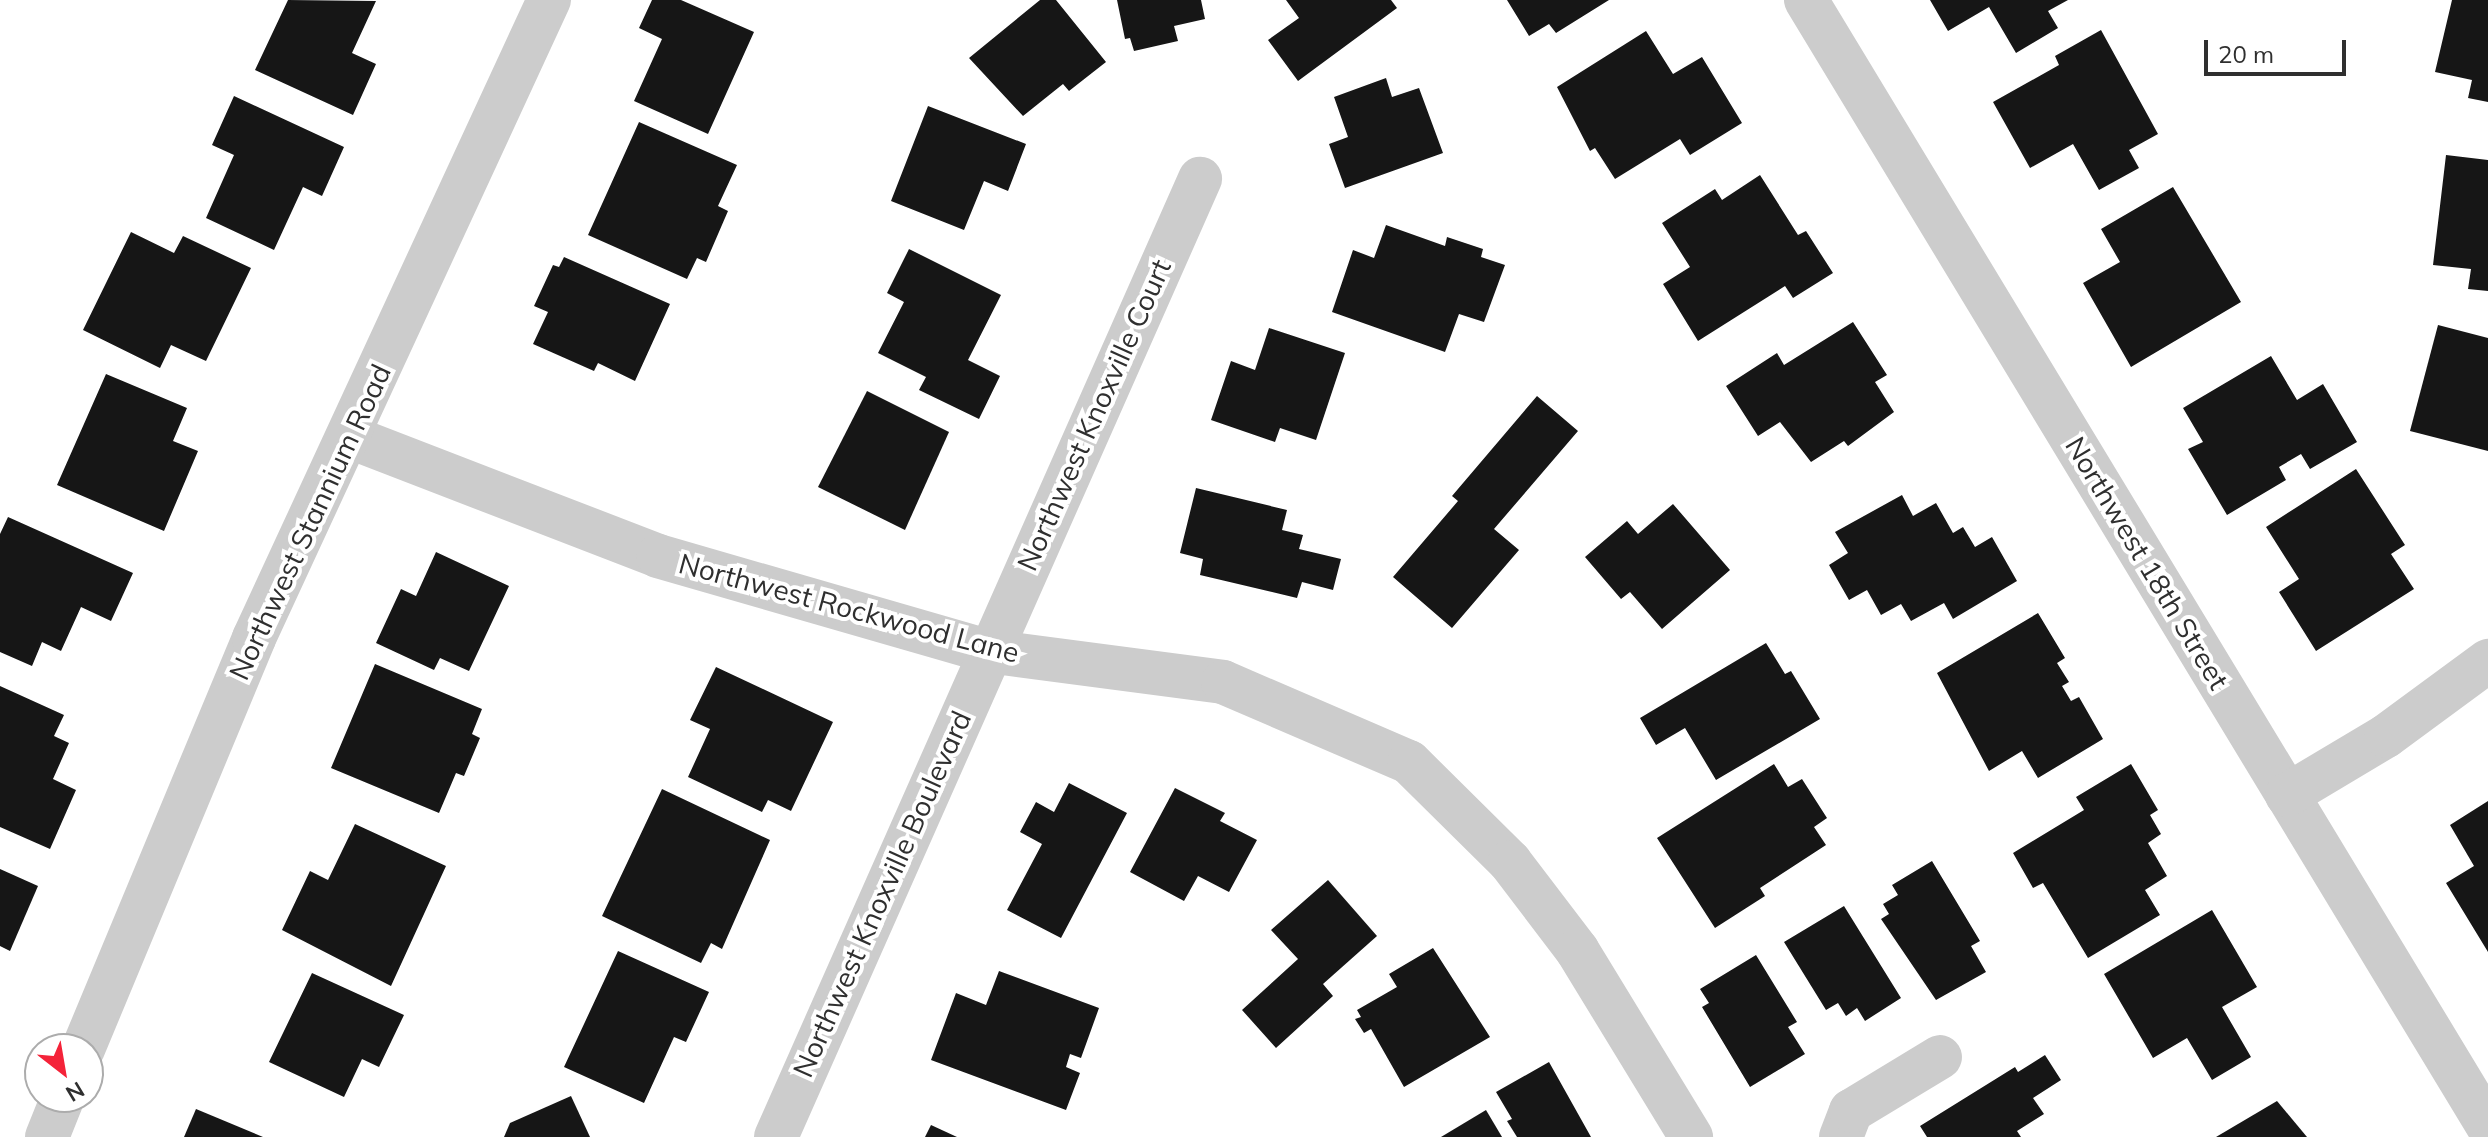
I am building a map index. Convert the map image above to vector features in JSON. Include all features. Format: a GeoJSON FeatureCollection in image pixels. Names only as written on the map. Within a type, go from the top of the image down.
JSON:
{"type":"FeatureCollection","features":[{"type":"Feature","properties":{"kind":"street","name":"Northwest Stannium Road"},"geometry":{"type":"LineString","coordinates":[[90,1033],[254,638],[350,437],[549,0]]}},
{"type":"Feature","properties":{"kind":"street","name":"Northwest 18th Street"},"geometry":{"type":"LineString","coordinates":[[1806,0],[2488,1126]]}},
{"type":"Feature","properties":{"kind":"street","name":"Northwest Knoxville Court"},"geometry":{"type":"LineString","coordinates":[[988,651],[1200,179]]}},
{"type":"Feature","properties":{"kind":"street","name":"Northwest Rockwood Lane"},"geometry":{"type":"LineString","coordinates":[[350,437],[658,556],[988,651],[1223,682],[1409,762],[1510,862],[1577,950],[1691,1137]]}},
{"type":"Feature","properties":{"kind":"street","name":"Northwest Knoxville Boulevard"},"geometry":{"type":"LineString","coordinates":[[776,1137],[988,651]]}},
{"type":"Feature","properties":{"kind":"street"},"geometry":{"type":"LineString","coordinates":[[2287,795],[2386,736],[2488,661]]}},
{"type":"Feature","properties":{"kind":"street"},"geometry":{"type":"LineString","coordinates":[[1841,1137],[1851,1111],[1940,1057]]}},
{"type":"Feature","properties":{"kind":"street"},"geometry":{"type":"LineString","coordinates":[[47,1137],[57,1113]]}},
{"type":"Feature","properties":{"kind":"building"},"geometry":{"type":"Polygon","coordinates":[[[288,0],[376,1],[352,53],[376,64],[353,115],[255,70],[288,0]]]}},
{"type":"Feature","properties":{"kind":"building"},"geometry":{"type":"Polygon","coordinates":[[[652,0],[681,0],[754,32],[708,134],[634,101],[662,39],[639,28],[652,0]]]}},
{"type":"Feature","properties":{"kind":"building"},"geometry":{"type":"Polygon","coordinates":[[[1040,0],[1056,0],[1106,62],[1069,91],[1063,84],[1023,116],[969,58],[1040,0]]]}},
{"type":"Feature","properties":{"kind":"building"},"geometry":{"type":"Polygon","coordinates":[[[1117,0],[1201,0],[1205,19],[1174,26],[1178,41],[1134,51],[1130,38],[1125,39],[1117,0]]]}},
{"type":"Feature","properties":{"kind":"building"},"geometry":{"type":"Polygon","coordinates":[[[1286,0],[1391,0],[1397,8],[1298,81],[1268,40],[1299,18],[1286,0]]]}},
{"type":"Feature","properties":{"kind":"building"},"geometry":{"type":"Polygon","coordinates":[[[1507,0],[1609,0],[1556,33],[1549,24],[1529,36],[1507,0]]]}},
{"type":"Feature","properties":{"kind":"building"},"geometry":{"type":"Polygon","coordinates":[[[1930,0],[2068,0],[2048,11],[2058,28],[2016,53],[1989,7],[1948,31],[1930,0]]]}},
{"type":"Feature","properties":{"kind":"building"},"geometry":{"type":"Polygon","coordinates":[[[2452,0],[2488,0],[2488,102],[2468,98],[2472,80],[2435,72],[2452,0]]]}},
{"type":"Feature","properties":{"kind":"building"},"geometry":{"type":"Polygon","coordinates":[[[2101,30],[2158,134],[2129,150],[2139,168],[2099,190],[2073,144],[2030,168],[1993,102],[2059,65],[2055,56],[2101,30]]]}},
{"type":"Feature","properties":{"kind":"building"},"geometry":{"type":"Polygon","coordinates":[[[1646,31],[1673,74],[1702,57],[1742,123],[1690,155],[1680,139],[1615,179],[1595,148],[1590,151],[1557,87],[1646,31]]]}},
{"type":"Feature","properties":{"kind":"building"},"geometry":{"type":"Polygon","coordinates":[[[1386,78],[1392,97],[1419,88],[1443,153],[1345,188],[1329,144],[1348,137],[1334,97],[1386,78]]]}},
{"type":"Feature","properties":{"kind":"building"},"geometry":{"type":"Polygon","coordinates":[[[234,96],[344,147],[322,196],[303,187],[274,250],[206,218],[234,155],[212,145],[234,96]]]}},
{"type":"Feature","properties":{"kind":"building"},"geometry":{"type":"Polygon","coordinates":[[[928,106],[1026,144],[1008,191],[984,181],[964,230],[891,201],[928,106]]]}},
{"type":"Feature","properties":{"kind":"building"},"geometry":{"type":"Polygon","coordinates":[[[639,122],[737,165],[718,206],[728,211],[706,262],[697,258],[687,279],[588,235],[639,122]]]}},
{"type":"Feature","properties":{"kind":"building"},"geometry":{"type":"Polygon","coordinates":[[[2446,155],[2488,160],[2488,291],[2468,289],[2471,269],[2433,265],[2446,155]]]}},
{"type":"Feature","properties":{"kind":"building"},"geometry":{"type":"Polygon","coordinates":[[[1760,175],[1798,235],[1806,231],[1833,273],[1793,298],[1785,286],[1698,341],[1663,284],[1690,267],[1662,223],[1715,189],[1722,200],[1760,175]]]}},
{"type":"Feature","properties":{"kind":"building"},"geometry":{"type":"Polygon","coordinates":[[[2173,187],[2241,302],[2131,367],[2083,283],[2120,262],[2101,229],[2173,187]]]}},
{"type":"Feature","properties":{"kind":"building"},"geometry":{"type":"Polygon","coordinates":[[[1386,225],[1445,246],[1447,237],[1483,249],[1481,257],[1505,265],[1484,322],[1459,314],[1445,352],[1332,312],[1353,250],[1374,258],[1386,225]]]}},
{"type":"Feature","properties":{"kind":"building"},"geometry":{"type":"Polygon","coordinates":[[[131,232],[174,253],[183,236],[251,268],[206,361],[171,345],[160,368],[83,330],[131,232]]]}},
{"type":"Feature","properties":{"kind":"building"},"geometry":{"type":"Polygon","coordinates":[[[909,249],[1001,295],[968,360],[1000,376],[979,419],[919,390],[926,377],[878,353],[904,302],[887,293],[909,249]]]}},
{"type":"Feature","properties":{"kind":"building"},"geometry":{"type":"Polygon","coordinates":[[[564,257],[670,304],[635,381],[598,363],[594,371],[533,344],[548,312],[534,306],[553,265],[559,267],[564,257]]]}},
{"type":"Feature","properties":{"kind":"building"},"geometry":{"type":"Polygon","coordinates":[[[1853,322],[1887,375],[1875,382],[1894,412],[1848,446],[1844,441],[1811,462],[1780,422],[1758,436],[1726,386],[1777,353],[1784,365],[1853,322]]]}},
{"type":"Feature","properties":{"kind":"building"},"geometry":{"type":"Polygon","coordinates":[[[2438,325],[2488,338],[2488,451],[2410,431],[2438,325]]]}},
{"type":"Feature","properties":{"kind":"building"},"geometry":{"type":"Polygon","coordinates":[[[1269,328],[1345,353],[1316,440],[1280,428],[1275,442],[1211,420],[1231,361],[1255,370],[1269,328]]]}},
{"type":"Feature","properties":{"kind":"building"},"geometry":{"type":"Polygon","coordinates":[[[2271,356],[2297,400],[2323,384],[2357,442],[2310,469],[2301,454],[2279,467],[2286,480],[2227,515],[2188,449],[2203,442],[2183,408],[2271,356]]]}},
{"type":"Feature","properties":{"kind":"building"},"geometry":{"type":"Polygon","coordinates":[[[106,374],[187,408],[173,441],[198,451],[164,531],[57,485],[106,374]]]}},
{"type":"Feature","properties":{"kind":"building"},"geometry":{"type":"Polygon","coordinates":[[[867,391],[949,432],[905,530],[818,487],[867,391]]]}},
{"type":"Feature","properties":{"kind":"building"},"geometry":{"type":"Polygon","coordinates":[[[1537,396],[1578,431],[1494,529],[1519,550],[1452,628],[1393,577],[1458,501],[1452,496],[1537,396]]]}},
{"type":"Feature","properties":{"kind":"building"},"geometry":{"type":"Polygon","coordinates":[[[2356,469],[2405,545],[2391,554],[2414,589],[2316,651],[2279,592],[2299,579],[2266,527],[2356,469]]]}},
{"type":"Feature","properties":{"kind":"building"},"geometry":{"type":"Polygon","coordinates":[[[1196,488],[1287,510],[1282,530],[1303,535],[1299,549],[1341,559],[1333,590],[1302,582],[1297,598],[1200,575],[1203,559],[1180,553],[1196,488]]]}},
{"type":"Feature","properties":{"kind":"building"},"geometry":{"type":"Polygon","coordinates":[[[1902,495],[1913,516],[1936,503],[1953,533],[1963,527],[1975,547],[1992,537],[2017,581],[1953,619],[1944,603],[1911,621],[1901,604],[1881,615],[1867,590],[1849,600],[1829,565],[1848,553],[1835,532],[1902,495]]]}},
{"type":"Feature","properties":{"kind":"building"},"geometry":{"type":"Polygon","coordinates":[[[1673,504],[1730,570],[1662,629],[1630,592],[1621,599],[1585,557],[1627,521],[1638,534],[1673,504]]]}},
{"type":"Feature","properties":{"kind":"building"},"geometry":{"type":"Polygon","coordinates":[[[8,517],[133,573],[111,621],[81,607],[61,651],[42,642],[32,666],[0,652],[0,534],[8,517]]]}},
{"type":"Feature","properties":{"kind":"building"},"geometry":{"type":"Polygon","coordinates":[[[436,552],[509,586],[469,671],[440,658],[434,670],[376,643],[401,589],[416,596],[436,552]]]}},
{"type":"Feature","properties":{"kind":"building"},"geometry":{"type":"Polygon","coordinates":[[[2038,613],[2065,658],[2057,663],[2069,682],[2062,686],[2071,701],[2079,697],[2103,739],[2038,778],[2022,751],[1989,771],[1937,673],[2038,613]]]}},
{"type":"Feature","properties":{"kind":"building"},"geometry":{"type":"Polygon","coordinates":[[[1766,643],[1785,674],[1791,671],[1820,719],[1716,780],[1685,728],[1656,745],[1640,718],[1766,643]]]}},
{"type":"Feature","properties":{"kind":"building"},"geometry":{"type":"Polygon","coordinates":[[[375,664],[482,709],[472,734],[480,738],[464,776],[456,773],[439,813],[331,768],[375,664]]]}},
{"type":"Feature","properties":{"kind":"building"},"geometry":{"type":"Polygon","coordinates":[[[716,667],[833,722],[791,811],[768,800],[762,812],[688,777],[710,729],[690,720],[716,667]]]}},
{"type":"Feature","properties":{"kind":"building"},"geometry":{"type":"Polygon","coordinates":[[[0,686],[64,715],[54,736],[69,743],[53,779],[76,790],[50,849],[0,827],[0,686]]]}},
{"type":"Feature","properties":{"kind":"building"},"geometry":{"type":"Polygon","coordinates":[[[1774,764],[1788,787],[1802,779],[1827,818],[1814,827],[1826,845],[1760,888],[1765,896],[1715,928],[1657,838],[1774,764]]]}},
{"type":"Feature","properties":{"kind":"building"},"geometry":{"type":"Polygon","coordinates":[[[2131,764],[2158,810],[2150,815],[2161,834],[2148,843],[2167,876],[2145,890],[2160,915],[2088,958],[2043,883],[2033,888],[2013,853],[2084,810],[2076,797],[2131,764]]]}},
{"type":"Feature","properties":{"kind":"building"},"geometry":{"type":"Polygon","coordinates":[[[1069,783],[1127,813],[1061,938],[1007,910],[1042,844],[1020,832],[1036,802],[1054,812],[1069,783]]]}},
{"type":"Feature","properties":{"kind":"building"},"geometry":{"type":"Polygon","coordinates":[[[1175,788],[1225,813],[1220,821],[1257,840],[1229,892],[1198,876],[1184,901],[1130,872],[1175,788]]]}},
{"type":"Feature","properties":{"kind":"building"},"geometry":{"type":"Polygon","coordinates":[[[662,789],[770,840],[722,949],[711,943],[701,963],[602,916],[662,789]]]}},
{"type":"Feature","properties":{"kind":"building"},"geometry":{"type":"Polygon","coordinates":[[[2488,801],[2488,952],[2446,883],[2474,866],[2450,825],[2488,801]]]}},
{"type":"Feature","properties":{"kind":"building"},"geometry":{"type":"Polygon","coordinates":[[[355,824],[446,866],[391,986],[282,930],[310,871],[328,880],[355,824]]]}},
{"type":"Feature","properties":{"kind":"building"},"geometry":{"type":"Polygon","coordinates":[[[1932,861],[1980,941],[1971,946],[1986,972],[1936,1000],[1881,919],[1889,914],[1883,904],[1898,895],[1892,885],[1932,861]]]}},
{"type":"Feature","properties":{"kind":"building"},"geometry":{"type":"Polygon","coordinates":[[[0,869],[38,886],[10,951],[0,946],[0,869]]]}},
{"type":"Feature","properties":{"kind":"building"},"geometry":{"type":"Polygon","coordinates":[[[1328,880],[1377,936],[1323,984],[1333,996],[1276,1048],[1242,1010],[1298,959],[1271,930],[1328,880]]]}},
{"type":"Feature","properties":{"kind":"building"},"geometry":{"type":"Polygon","coordinates":[[[1844,906],[1901,998],[1865,1021],[1857,1008],[1846,1016],[1838,1003],[1826,1010],[1784,942],[1844,906]]]}},
{"type":"Feature","properties":{"kind":"building"},"geometry":{"type":"Polygon","coordinates":[[[2212,910],[2257,987],[2222,1007],[2251,1057],[2212,1080],[2187,1038],[2153,1058],[2104,974],[2212,910]]]}},
{"type":"Feature","properties":{"kind":"building"},"geometry":{"type":"Polygon","coordinates":[[[1433,948],[1490,1037],[1404,1087],[1371,1029],[1364,1033],[1355,1019],[1361,1017],[1357,1010],[1397,987],[1389,974],[1433,948]]]}},
{"type":"Feature","properties":{"kind":"building"},"geometry":{"type":"Polygon","coordinates":[[[618,951],[709,992],[686,1042],[674,1037],[644,1103],[564,1067],[618,951]]]}},
{"type":"Feature","properties":{"kind":"building"},"geometry":{"type":"Polygon","coordinates":[[[1756,955],[1797,1022],[1788,1027],[1805,1054],[1750,1087],[1702,1007],[1709,1003],[1700,989],[1756,955]]]}},
{"type":"Feature","properties":{"kind":"building"},"geometry":{"type":"Polygon","coordinates":[[[999,971],[1099,1008],[1081,1058],[1070,1054],[1066,1067],[1080,1073],[1066,1110],[931,1060],[956,993],[986,1005],[999,971]]]}},
{"type":"Feature","properties":{"kind":"building"},"geometry":{"type":"Polygon","coordinates":[[[312,973],[404,1015],[379,1067],[362,1059],[344,1097],[269,1062],[312,973]]]}},
{"type":"Feature","properties":{"kind":"building"},"geometry":{"type":"Polygon","coordinates":[[[2045,1055],[2061,1080],[2033,1098],[2044,1114],[2017,1131],[2021,1137],[1927,1137],[1920,1126],[2015,1067],[2018,1072],[2045,1055]]]}},
{"type":"Feature","properties":{"kind":"building"},"geometry":{"type":"Polygon","coordinates":[[[1549,1062],[1591,1137],[1517,1137],[1507,1121],[1512,1119],[1496,1092],[1549,1062]]]}},
{"type":"Feature","properties":{"kind":"building"},"geometry":{"type":"Polygon","coordinates":[[[571,1096],[590,1137],[504,1137],[510,1123],[571,1096]]]}},
{"type":"Feature","properties":{"kind":"building"},"geometry":{"type":"Polygon","coordinates":[[[2277,1101],[2307,1137],[2216,1137],[2277,1101]]]}},
{"type":"Feature","properties":{"kind":"building"},"geometry":{"type":"Polygon","coordinates":[[[196,1109],[263,1137],[184,1137],[196,1109]]]}},
{"type":"Feature","properties":{"kind":"building"},"geometry":{"type":"Polygon","coordinates":[[[1486,1110],[1502,1137],[1441,1137],[1486,1110]]]}},
{"type":"Feature","properties":{"kind":"building"},"geometry":{"type":"Polygon","coordinates":[[[931,1125],[957,1137],[925,1137],[931,1125]]]}}]}
